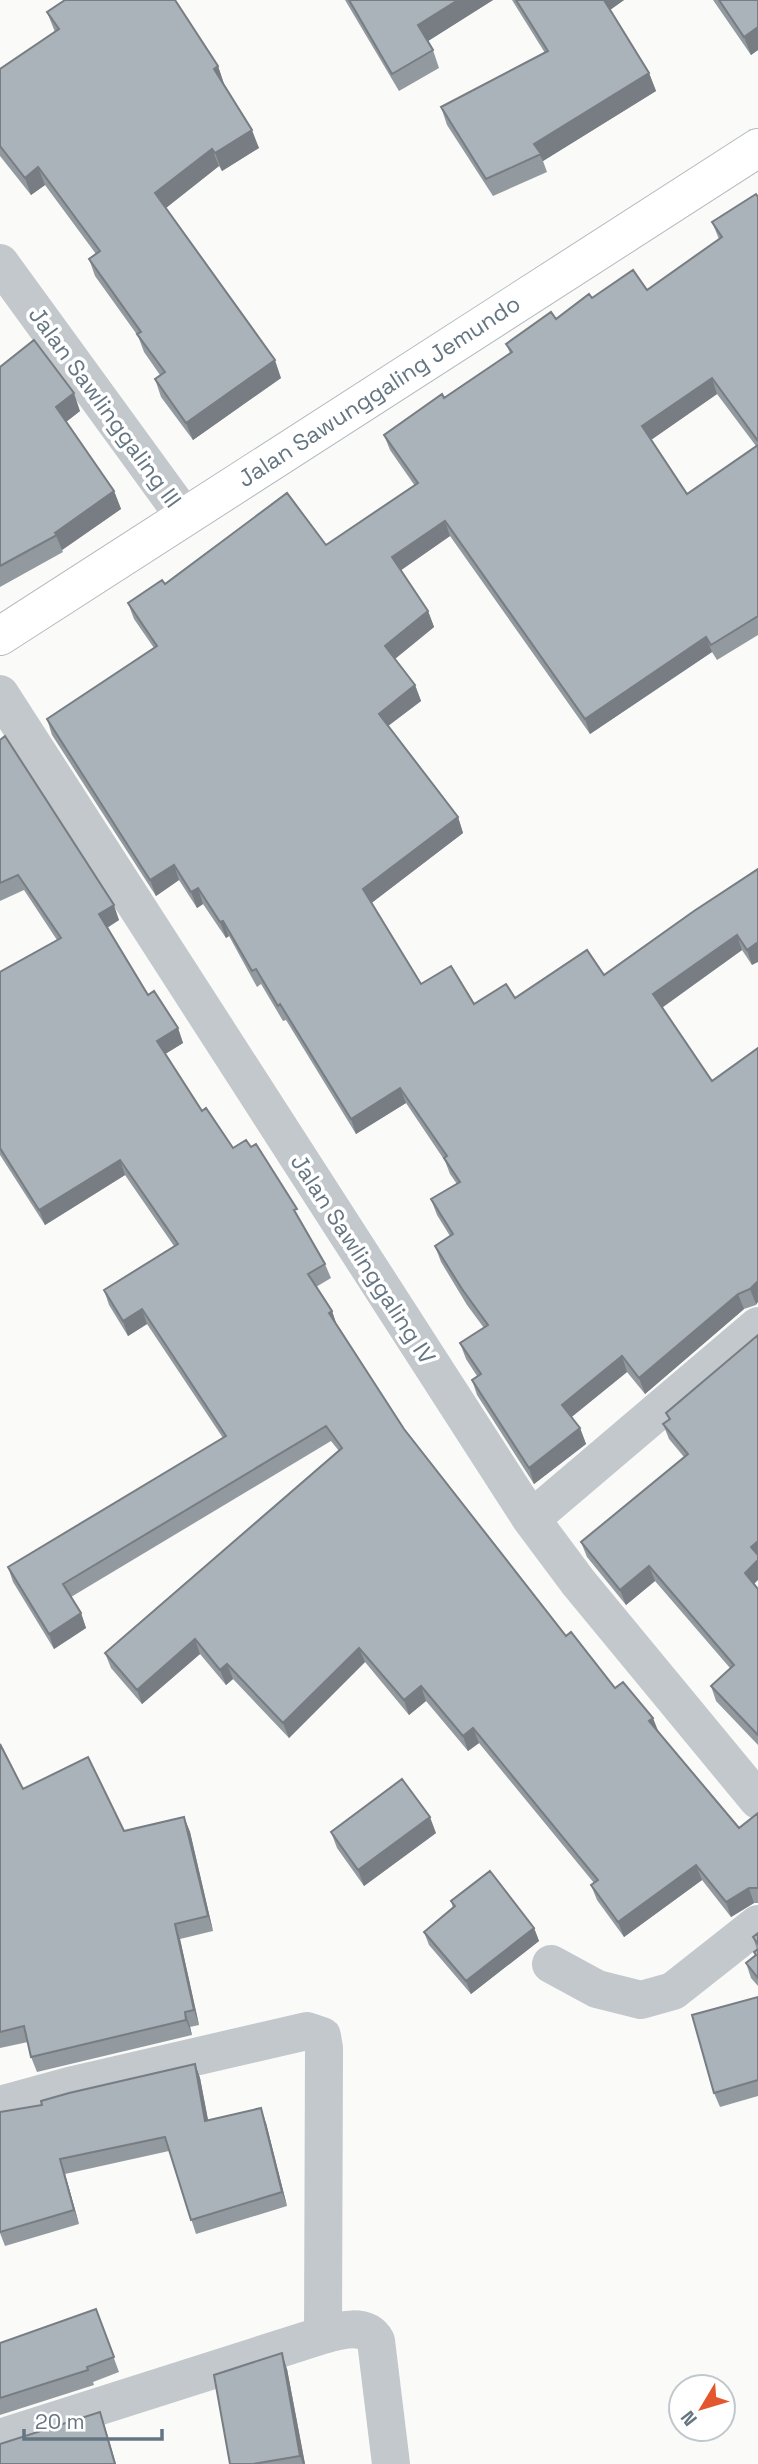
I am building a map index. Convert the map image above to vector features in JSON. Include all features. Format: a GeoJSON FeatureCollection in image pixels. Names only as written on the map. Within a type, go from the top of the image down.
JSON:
{"type":"FeatureCollection","features":[{"type":"Feature","properties":{"kind":"main road","name":"Jalan Sawunggaling Jemundo"},"geometry":{"type":"LineString","coordinates":[[0,636],[758,148]]}},
{"type":"Feature","properties":{"kind":"street","name":"Jalan Sawlinggaling III"},"geometry":{"type":"LineString","coordinates":[[0,263],[184,516]]}},
{"type":"Feature","properties":{"kind":"street","name":"Jalan Sawlinggaling IV"},"geometry":{"type":"LineString","coordinates":[[0,694],[531,1520],[578,1582],[758,1800]]}},
{"type":"Feature","properties":{"kind":"street"},"geometry":{"type":"LineString","coordinates":[[531,1520],[758,1326]]}},
{"type":"Feature","properties":{"kind":"street"},"geometry":{"type":"LineString","coordinates":[[551,1964],[597,1989],[641,2000],[673,1991],[758,1924]]}},
{"type":"Feature","properties":{"kind":"street"},"geometry":{"type":"LineString","coordinates":[[0,2105],[69,2085],[307,2031],[321,2036],[324,2048],[341,2332]]}},
{"type":"Feature","properties":{"kind":"street"},"geometry":{"type":"LineString","coordinates":[[0,2438],[341,2332],[372,2333],[376,2341],[391,2464]]}},
{"type":"Feature","properties":{"kind":"building"},"geometry":{"type":"Polygon","coordinates":[[[65,0],[175,0],[218,66],[214,69],[252,130],[215,153],[212,149],[155,193],[275,360],[186,423],[155,379],[165,372],[137,334],[141,332],[89,259],[100,251],[38,167],[25,178],[0,146],[0,69],[59,29],[47,12],[65,0]]]}},
{"type":"Feature","properties":{"kind":"building"},"geometry":{"type":"Polygon","coordinates":[[[349,0],[458,0],[418,25],[433,50],[392,74],[349,0]]]}},
{"type":"Feature","properties":{"kind":"building"},"geometry":{"type":"Polygon","coordinates":[[[516,0],[604,0],[649,73],[534,144],[541,154],[486,179],[441,107],[548,51],[516,0]]]}},
{"type":"Feature","properties":{"kind":"building"},"geometry":{"type":"Polygon","coordinates":[[[719,0],[758,0],[758,27],[744,37],[719,0]]]}},
{"type":"Feature","properties":{"kind":"building"},"geometry":{"type":"Polygon","coordinates":[[[756,194],[758,441],[712,378],[642,426],[687,494],[758,445],[758,616],[711,645],[706,637],[585,719],[445,521],[392,557],[428,611],[385,646],[415,685],[379,714],[458,817],[363,889],[421,984],[451,966],[474,1004],[506,984],[515,998],[587,950],[604,975],[758,869],[758,942],[747,950],[737,935],[653,994],[712,1081],[758,1048],[758,1281],[750,1289],[738,1294],[639,1378],[622,1356],[562,1405],[580,1428],[529,1468],[472,1380],[481,1374],[460,1343],[488,1325],[435,1246],[453,1234],[431,1199],[460,1182],[444,1158],[447,1156],[400,1088],[351,1119],[280,1004],[278,1006],[256,969],[252,971],[223,921],[220,922],[198,888],[191,892],[174,865],[150,880],[47,719],[157,646],[128,603],[162,580],[165,584],[287,493],[326,545],[418,483],[384,435],[442,394],[444,398],[512,352],[506,344],[551,312],[556,319],[589,294],[592,298],[633,270],[647,290],[722,237],[712,222],[756,194]]]}},
{"type":"Feature","properties":{"kind":"building"},"geometry":{"type":"Polygon","coordinates":[[[34,340],[74,393],[56,407],[114,491],[55,533],[57,535],[0,566],[0,367],[34,340]]]}},
{"type":"Feature","properties":{"kind":"building"},"geometry":{"type":"Polygon","coordinates":[[[5,736],[114,905],[99,914],[148,995],[154,991],[178,1028],[157,1041],[202,1111],[206,1108],[233,1148],[246,1140],[251,1147],[256,1144],[297,1209],[294,1210],[325,1264],[308,1274],[332,1311],[329,1313],[404,1429],[566,1636],[571,1632],[615,1688],[623,1682],[653,1718],[649,1721],[739,1828],[758,1813],[758,1888],[749,1888],[726,1902],[696,1865],[618,1922],[591,1885],[598,1880],[473,1728],[463,1736],[421,1686],[404,1700],[359,1648],[283,1723],[227,1664],[220,1670],[195,1639],[137,1690],[105,1653],[342,1448],[326,1426],[63,1584],[81,1613],[49,1634],[8,1567],[226,1436],[142,1309],[123,1321],[104,1290],[178,1244],[120,1160],[39,1210],[0,1148],[0,972],[61,938],[18,875],[0,883],[0,740],[5,736]]]}},
{"type":"Feature","properties":{"kind":"building"},"geometry":{"type":"Polygon","coordinates":[[[758,1335],[758,1541],[751,1547],[758,1555],[758,1560],[745,1573],[758,1589],[758,1735],[711,1686],[734,1665],[649,1566],[620,1590],[581,1542],[688,1454],[663,1424],[670,1419],[666,1413],[758,1335]]]}},
{"type":"Feature","properties":{"kind":"building"},"geometry":{"type":"Polygon","coordinates":[[[0,1744],[23,1789],[88,1757],[124,1831],[184,1817],[208,1916],[175,1924],[194,2010],[185,2012],[186,2020],[31,2057],[24,2026],[0,2032],[0,1744]]]}},
{"type":"Feature","properties":{"kind":"building"},"geometry":{"type":"Polygon","coordinates":[[[402,1779],[430,1817],[358,1870],[331,1832],[402,1779]]]}},
{"type":"Feature","properties":{"kind":"building"},"geometry":{"type":"Polygon","coordinates":[[[490,1871],[534,1928],[466,1981],[424,1932],[455,1906],[451,1901],[490,1871]]]}},
{"type":"Feature","properties":{"kind":"building"},"geometry":{"type":"Polygon","coordinates":[[[758,1949],[758,1978],[746,1963],[756,1955],[754,1952],[758,1949]]]}},
{"type":"Feature","properties":{"kind":"building"},"geometry":{"type":"Polygon","coordinates":[[[758,1997],[758,2080],[714,2093],[692,2015],[758,1997]]]}},
{"type":"Feature","properties":{"kind":"building"},"geometry":{"type":"Polygon","coordinates":[[[195,2064],[205,2121],[261,2108],[282,2192],[191,2220],[165,2137],[60,2159],[74,2210],[0,2232],[0,2112],[42,2105],[41,2101],[69,2093],[195,2064]]]}},
{"type":"Feature","properties":{"kind":"building"},"geometry":{"type":"Polygon","coordinates":[[[96,2309],[114,2357],[87,2367],[88,2370],[0,2398],[0,2343],[96,2309]]]}},
{"type":"Feature","properties":{"kind":"building"},"geometry":{"type":"Polygon","coordinates":[[[282,2353],[300,2456],[253,2464],[230,2464],[214,2375],[282,2353]]]}},
{"type":"Feature","properties":{"kind":"building"},"geometry":{"type":"Polygon","coordinates":[[[100,2412],[115,2464],[0,2464],[0,2444],[100,2412]]]}}]}
